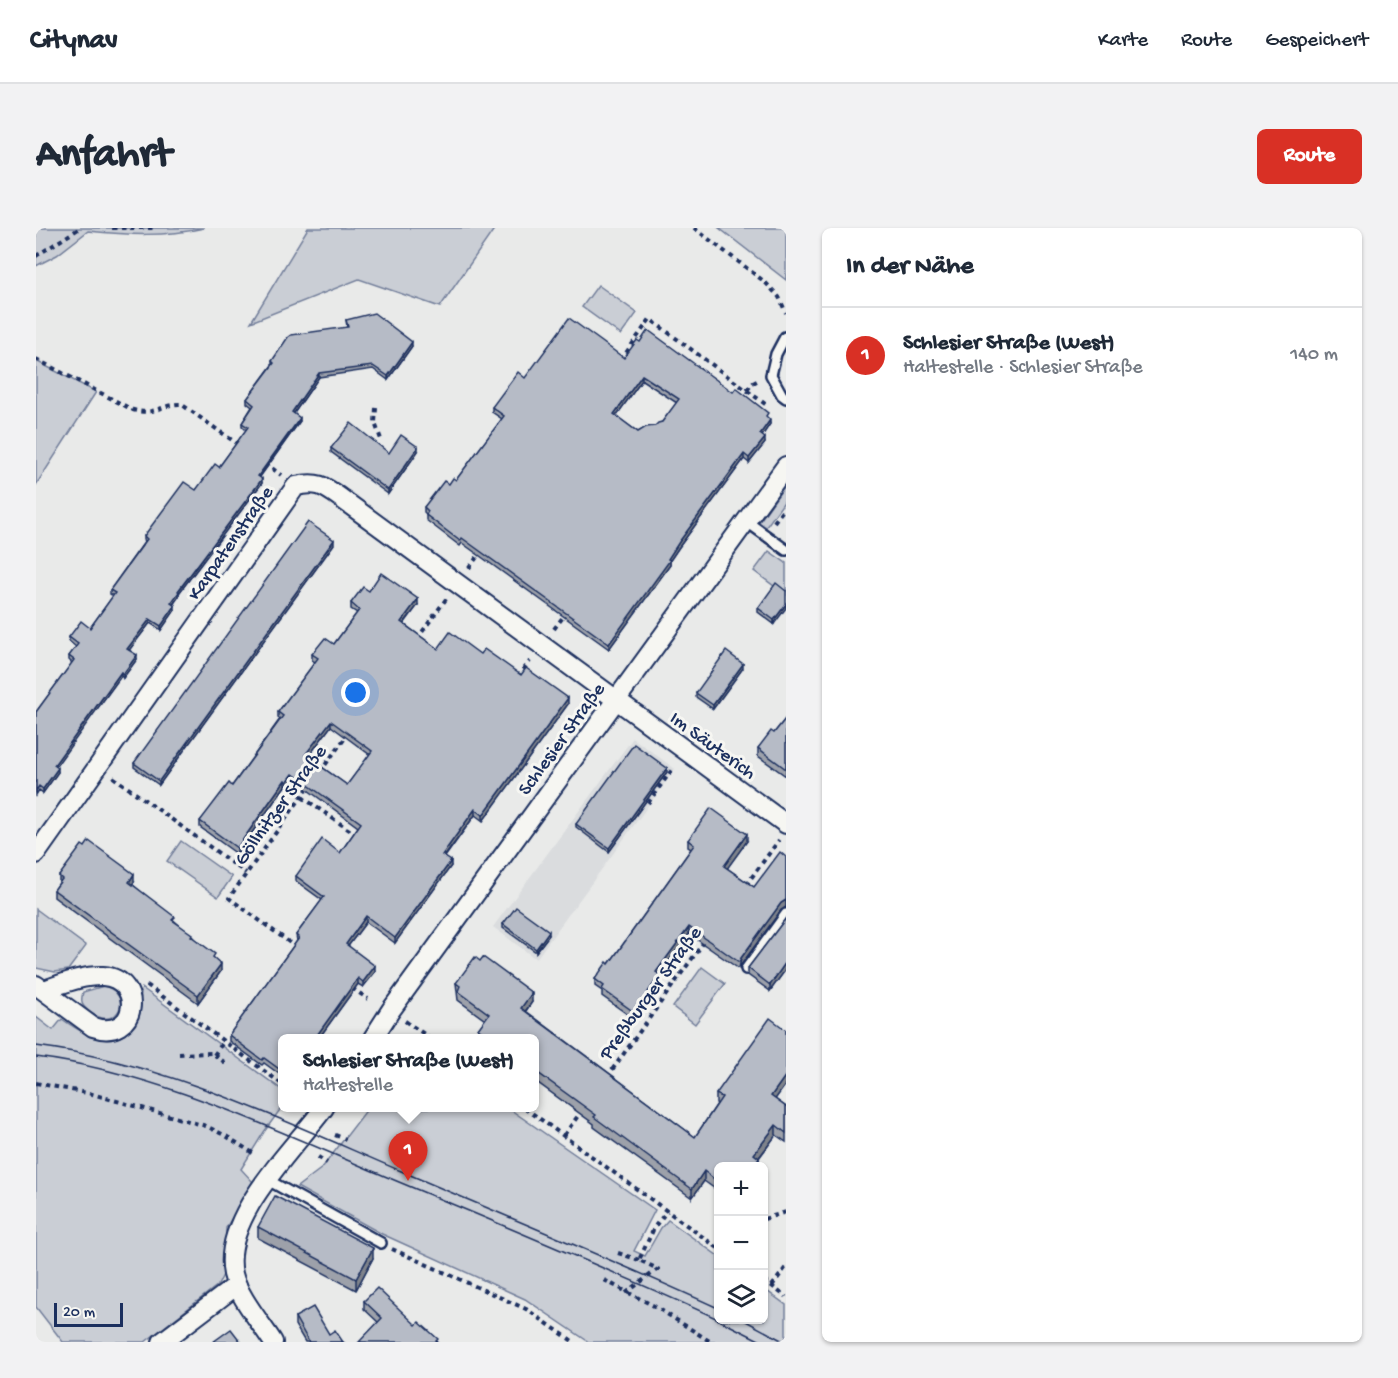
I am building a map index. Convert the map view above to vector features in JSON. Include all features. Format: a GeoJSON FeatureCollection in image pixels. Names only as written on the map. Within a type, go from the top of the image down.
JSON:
{"type":"FeatureCollection","features":[{"type":"Feature","properties":{"kind":"street","name":"Schlesier Straße"},"geometry":{"type":"LineString","coordinates":[[376,1034],[786,466]]}},
{"type":"Feature","properties":{"kind":"street","name":"Karpatenstraße"},"geometry":{"type":"LineString","coordinates":[[36,854],[296,486],[312,483],[324,486],[616,700]]}},
{"type":"Feature","properties":{"kind":"street","name":"Im Säuterich"},"geometry":{"type":"LineString","coordinates":[[616,700],[784,830]]}},
{"type":"Feature","properties":{"kind":"street"},"geometry":{"type":"LineString","coordinates":[[273,1342],[237,1285],[232,1264],[239,1228],[266,1179],[320,1112]]}},
{"type":"Feature","properties":{"kind":"street"},"geometry":{"type":"LineString","coordinates":[[162,1342],[237,1285]]}},
{"type":"Feature","properties":{"kind":"lane"},"geometry":{"type":"LineString","coordinates":[[785,337],[776,354],[771,375],[786,398]]}},
{"type":"Feature","properties":{"kind":"lane"},"geometry":{"type":"LineString","coordinates":[[746,520],[786,550]]}},
{"type":"Feature","properties":{"kind":"lane"},"geometry":{"type":"LineString","coordinates":[[746,969],[786,914]]}},
{"type":"Feature","properties":{"kind":"lane"},"geometry":{"type":"LineString","coordinates":[[266,1179],[381,1244]]}},
{"type":"Feature","properties":{"kind":"path"},"geometry":{"type":"LineString","coordinates":[[36,256],[80,228]]}},
{"type":"Feature","properties":{"kind":"path"},"geometry":{"type":"LineString","coordinates":[[112,228],[156,228]]}},
{"type":"Feature","properties":{"kind":"path"},"geometry":{"type":"LineString","coordinates":[[694,228],[765,282],[779,297],[786,312]]}},
{"type":"Feature","properties":{"kind":"path"},"geometry":{"type":"LineString","coordinates":[[615,368],[650,319],[775,411]]}},
{"type":"Feature","properties":{"kind":"path"},"geometry":{"type":"LineString","coordinates":[[36,359],[133,410],[144,413],[154,412],[171,404],[181,404],[244,449]]}},
{"type":"Feature","properties":{"kind":"path"},"geometry":{"type":"LineString","coordinates":[[728,391],[735,381]]}},
{"type":"Feature","properties":{"kind":"path"},"geometry":{"type":"LineString","coordinates":[[376,408],[375,423],[382,442]]}},
{"type":"Feature","properties":{"kind":"path"},"geometry":{"type":"LineString","coordinates":[[263,462],[296,486]]}},
{"type":"Feature","properties":{"kind":"path"},"geometry":{"type":"LineString","coordinates":[[412,646],[483,549]]}},
{"type":"Feature","properties":{"kind":"path"},"geometry":{"type":"LineString","coordinates":[[517,679],[569,609]]}},
{"type":"Feature","properties":{"kind":"path","name":"Göllnitzer Straße"},"geometry":{"type":"LineString","coordinates":[[303,952],[229,898],[350,731]]}},
{"type":"Feature","properties":{"kind":"path"},"geometry":{"type":"LineString","coordinates":[[98,766],[246,873]]}},
{"type":"Feature","properties":{"kind":"path"},"geometry":{"type":"LineString","coordinates":[[648,802],[675,766]]}},
{"type":"Feature","properties":{"kind":"path"},"geometry":{"type":"LineString","coordinates":[[302,797],[360,837]]}},
{"type":"Feature","properties":{"kind":"path"},"geometry":{"type":"LineString","coordinates":[[742,889],[784,830]]}},
{"type":"Feature","properties":{"kind":"path","name":"Preßburger Straße"},"geometry":{"type":"LineString","coordinates":[[600,1086],[709,935]]}},
{"type":"Feature","properties":{"kind":"path"},"geometry":{"type":"LineString","coordinates":[[138,978],[278,1081]]}},
{"type":"Feature","properties":{"kind":"path"},"geometry":{"type":"LineString","coordinates":[[349,986],[368,999]]}},
{"type":"Feature","properties":{"kind":"path"},"geometry":{"type":"LineString","coordinates":[[391,1010],[424,1034]]}},
{"type":"Feature","properties":{"kind":"path"},"geometry":{"type":"LineString","coordinates":[[214,1055],[224,1041]]}},
{"type":"Feature","properties":{"kind":"path"},"geometry":{"type":"LineString","coordinates":[[179,1054],[212,1053],[227,1064]]}},
{"type":"Feature","properties":{"kind":"path"},"geometry":{"type":"LineString","coordinates":[[36,1083],[92,1094],[206,1126],[256,1155]]}},
{"type":"Feature","properties":{"kind":"path"},"geometry":{"type":"LineString","coordinates":[[564,1135],[583,1109]]}},
{"type":"Feature","properties":{"kind":"path"},"geometry":{"type":"LineString","coordinates":[[532,1112],[714,1245]]}},
{"type":"Feature","properties":{"kind":"path"},"geometry":{"type":"LineString","coordinates":[[335,1135],[346,1139]]}},
{"type":"Feature","properties":{"kind":"path"},"geometry":{"type":"LineString","coordinates":[[318,1157],[327,1163]]}},
{"type":"Feature","properties":{"kind":"path"},"geometry":{"type":"LineString","coordinates":[[639,1260],[656,1226],[667,1211]]}},
{"type":"Feature","properties":{"kind":"path"},"geometry":{"type":"LineString","coordinates":[[768,1218],[786,1212]]}},
{"type":"Feature","properties":{"kind":"path"},"geometry":{"type":"LineString","coordinates":[[381,1244],[526,1309],[574,1342]]}},
{"type":"Feature","properties":{"kind":"path"},"geometry":{"type":"LineString","coordinates":[[618,1253],[658,1269],[626,1293]]}},
{"type":"Feature","properties":{"kind":"path"},"geometry":{"type":"LineString","coordinates":[[772,1286],[786,1267]]}},
{"type":"Feature","properties":{"kind":"path"},"geometry":{"type":"LineString","coordinates":[[604,1280],[656,1307],[711,1342]]}},
{"type":"Feature","properties":{"kind":"path"},"geometry":{"type":"LineString","coordinates":[[768,1283],[786,1297]]}},
{"type":"Feature","properties":{"kind":"shaded area"},"geometry":{"type":"Polygon","coordinates":[[[36,228],[204,228],[175,233],[146,234],[88,231],[57,255],[36,266],[36,228]]]}},
{"type":"Feature","properties":{"kind":"shaded area"},"geometry":{"type":"Polygon","coordinates":[[[308,228],[495,228],[440,307],[359,279],[251,322],[308,228]]]}},
{"type":"Feature","properties":{"kind":"shaded area"},"geometry":{"type":"Polygon","coordinates":[[[719,228],[786,228],[786,280],[719,228]]]}},
{"type":"Feature","properties":{"kind":"shaded area"},"geometry":{"type":"Polygon","coordinates":[[[598,285],[637,313],[621,335],[582,307],[598,285]]]}},
{"type":"Feature","properties":{"kind":"shaded area"},"geometry":{"type":"Polygon","coordinates":[[[36,361],[96,392],[36,485],[36,361]]]}},
{"type":"Feature","properties":{"kind":"shaded area"},"geometry":{"type":"Polygon","coordinates":[[[786,484],[786,499],[766,527],[759,522],[786,484]]]}},
{"type":"Feature","properties":{"kind":"shaded area"},"geometry":{"type":"Polygon","coordinates":[[[769,551],[786,563],[786,595],[754,571],[769,551]]]}},
{"type":"Feature","properties":{"kind":"shaded area"},"geometry":{"type":"Polygon","coordinates":[[[633,738],[675,769],[536,959],[493,927],[633,738]]]}},
{"type":"Feature","properties":{"kind":"shaded area"},"geometry":{"type":"Polygon","coordinates":[[[181,841],[232,877],[218,897],[167,861],[181,841]]]}},
{"type":"Feature","properties":{"kind":"shaded area"},"geometry":{"type":"Polygon","coordinates":[[[36,909],[86,946],[68,970],[55,972],[36,968],[36,909]]]}},
{"type":"Feature","properties":{"kind":"shaded area"},"geometry":{"type":"Polygon","coordinates":[[[702,967],[725,984],[695,1024],[673,1007],[702,967]]]}},
{"type":"Feature","properties":{"kind":"shaded area"},"geometry":{"type":"Polygon","coordinates":[[[104,986],[119,996],[119,1010],[109,1018],[90,1012],[82,1002],[83,992],[104,986]]]}},
{"type":"Feature","properties":{"kind":"shaded area"},"geometry":{"type":"Polygon","coordinates":[[[142,988],[278,1087],[278,1112],[241,1169],[253,1182],[226,1228],[224,1273],[218,1285],[145,1342],[63,1342],[36,1307],[36,1017],[53,1030],[62,1019],[92,1037],[113,1039],[122,1036],[131,1028],[138,1016],[142,988]]]}},
{"type":"Feature","properties":{"kind":"shaded area"},"geometry":{"type":"Polygon","coordinates":[[[365,1112],[514,1112],[655,1210],[634,1251],[645,1256],[668,1220],[714,1253],[714,1324],[768,1324],[768,1292],[786,1305],[786,1342],[589,1342],[525,1299],[382,1234],[297,1187],[322,1168],[365,1112]]]}},
{"type":"Feature","properties":{"kind":"building"},"geometry":{"type":"Polygon","coordinates":[[[374,313],[412,342],[388,376],[373,366],[319,373],[292,412],[300,418],[258,476],[262,479],[178,591],[171,603],[175,606],[161,626],[150,619],[127,649],[137,655],[123,674],[121,672],[54,765],[58,768],[43,789],[39,786],[36,791],[36,712],[74,660],[69,656],[78,644],[69,637],[81,621],[90,628],[115,593],[110,590],[147,539],[144,536],[184,482],[196,490],[215,464],[219,467],[248,427],[242,423],[254,405],[247,399],[274,363],[272,361],[288,337],[348,327],[346,320],[374,313]]]}},
{"type":"Feature","properties":{"kind":"building"},"geometry":{"type":"Polygon","coordinates":[[[569,318],[624,358],[637,340],[640,342],[648,330],[733,392],[736,388],[768,413],[766,416],[770,420],[760,434],[765,438],[749,458],[744,454],[679,542],[668,559],[670,560],[609,644],[462,538],[460,541],[426,515],[428,511],[424,507],[444,481],[449,484],[453,478],[456,480],[504,416],[492,407],[518,372],[525,378],[569,318]],[[642,375],[614,414],[638,432],[662,422],[679,399],[642,375]]]}},
{"type":"Feature","properties":{"kind":"building"},"geometry":{"type":"Polygon","coordinates":[[[351,423],[389,453],[401,435],[418,447],[388,490],[331,448],[351,423]]]}},
{"type":"Feature","properties":{"kind":"building"},"geometry":{"type":"Polygon","coordinates":[[[308,522],[334,540],[159,781],[134,763],[308,522]]]}},
{"type":"Feature","properties":{"kind":"building"},"geometry":{"type":"Polygon","coordinates":[[[381,573],[418,599],[401,622],[438,649],[450,632],[480,654],[484,649],[521,675],[526,668],[568,698],[483,815],[475,809],[442,855],[451,861],[395,938],[366,916],[346,944],[375,966],[363,982],[358,978],[318,1034],[278,1034],[278,1068],[264,1058],[262,1060],[229,1035],[299,938],[296,935],[324,897],[296,876],[322,839],[340,853],[361,823],[293,774],[287,782],[285,780],[237,848],[200,821],[229,783],[232,786],[283,716],[278,712],[318,658],[312,654],[325,638],[334,644],[359,610],[351,603],[363,587],[369,591],[381,573]],[[331,721],[305,755],[347,785],[372,751],[331,721]]]}},
{"type":"Feature","properties":{"kind":"building"},"geometry":{"type":"Polygon","coordinates":[[[776,583],[786,591],[786,604],[774,620],[758,608],[776,583]]]}},
{"type":"Feature","properties":{"kind":"building"},"geometry":{"type":"Polygon","coordinates":[[[726,651],[743,664],[713,705],[696,693],[726,651]]]}},
{"type":"Feature","properties":{"kind":"building"},"geometry":{"type":"Polygon","coordinates":[[[786,718],[786,769],[758,748],[771,731],[774,733],[786,718]]]}},
{"type":"Feature","properties":{"kind":"building"},"geometry":{"type":"Polygon","coordinates":[[[634,744],[667,768],[609,848],[576,824],[634,744]]]}},
{"type":"Feature","properties":{"kind":"building"},"geometry":{"type":"Polygon","coordinates":[[[711,808],[747,834],[724,866],[754,887],[780,852],[786,857],[786,900],[781,903],[739,962],[689,927],[656,972],[660,975],[634,1012],[602,989],[604,986],[595,979],[607,962],[609,964],[694,845],[688,840],[711,808]]]}},
{"type":"Feature","properties":{"kind":"building"},"geometry":{"type":"Polygon","coordinates":[[[89,841],[134,874],[129,882],[175,917],[172,920],[215,954],[213,957],[221,964],[198,995],[54,890],[62,879],[59,876],[82,845],[85,847],[89,841]]]}},
{"type":"Feature","properties":{"kind":"building"},"geometry":{"type":"Polygon","coordinates":[[[516,907],[549,931],[536,949],[503,924],[516,907]]]}},
{"type":"Feature","properties":{"kind":"building"},"geometry":{"type":"Polygon","coordinates":[[[786,918],[786,962],[770,985],[748,968],[786,918]]]}},
{"type":"Feature","properties":{"kind":"building"},"geometry":{"type":"Polygon","coordinates":[[[475,957],[480,961],[483,957],[532,993],[521,1008],[695,1137],[722,1097],[716,1094],[770,1018],[786,1030],[786,1075],[771,1096],[786,1107],[786,1133],[776,1125],[754,1154],[759,1158],[757,1162],[714,1162],[714,1179],[704,1171],[692,1189],[539,1074],[539,1034],[485,1034],[478,1029],[489,1014],[458,991],[460,986],[456,983],[475,957]]]}},
{"type":"Feature","properties":{"kind":"building"},"geometry":{"type":"Polygon","coordinates":[[[275,1196],[373,1248],[356,1279],[258,1227],[275,1196]]]}},
{"type":"Feature","properties":{"kind":"building"},"geometry":{"type":"Polygon","coordinates":[[[377,1288],[416,1325],[419,1322],[438,1339],[435,1342],[359,1342],[382,1318],[364,1301],[377,1288]]]}},
{"type":"Feature","properties":{"kind":"building"},"geometry":{"type":"Polygon","coordinates":[[[313,1307],[329,1334],[335,1330],[343,1342],[309,1342],[295,1317],[313,1307]]]}},
{"type":"Feature","properties":{"kind":"building"},"geometry":{"type":"Polygon","coordinates":[[[231,1329],[241,1342],[213,1342],[231,1329]]]}},
{"type":"Feature","properties":{"kind":"tram line"},"geometry":{"type":"LineString","coordinates":[[36,1046],[131,1065],[223,1096],[714,1306]]}},
{"type":"Feature","properties":{"kind":"tram line"},"geometry":{"type":"LineString","coordinates":[[36,1057],[80,1064],[124,1075],[251,1119],[714,1317]]}},
{"type":"Feature","properties":{"kind":"tram line"},"geometry":{"type":"LineString","coordinates":[[727,1324],[763,1342]]}},
{"type":"Feature","properties":{"kind":"tram line"},"geometry":{"type":"LineString","coordinates":[[751,1324],[785,1342]]}},
{"type":"Feature","properties":{"kind":"place","name":"Schlesier Straße (West)"},"geometry":{"type":"Point","coordinates":[408,1181]}}]}
